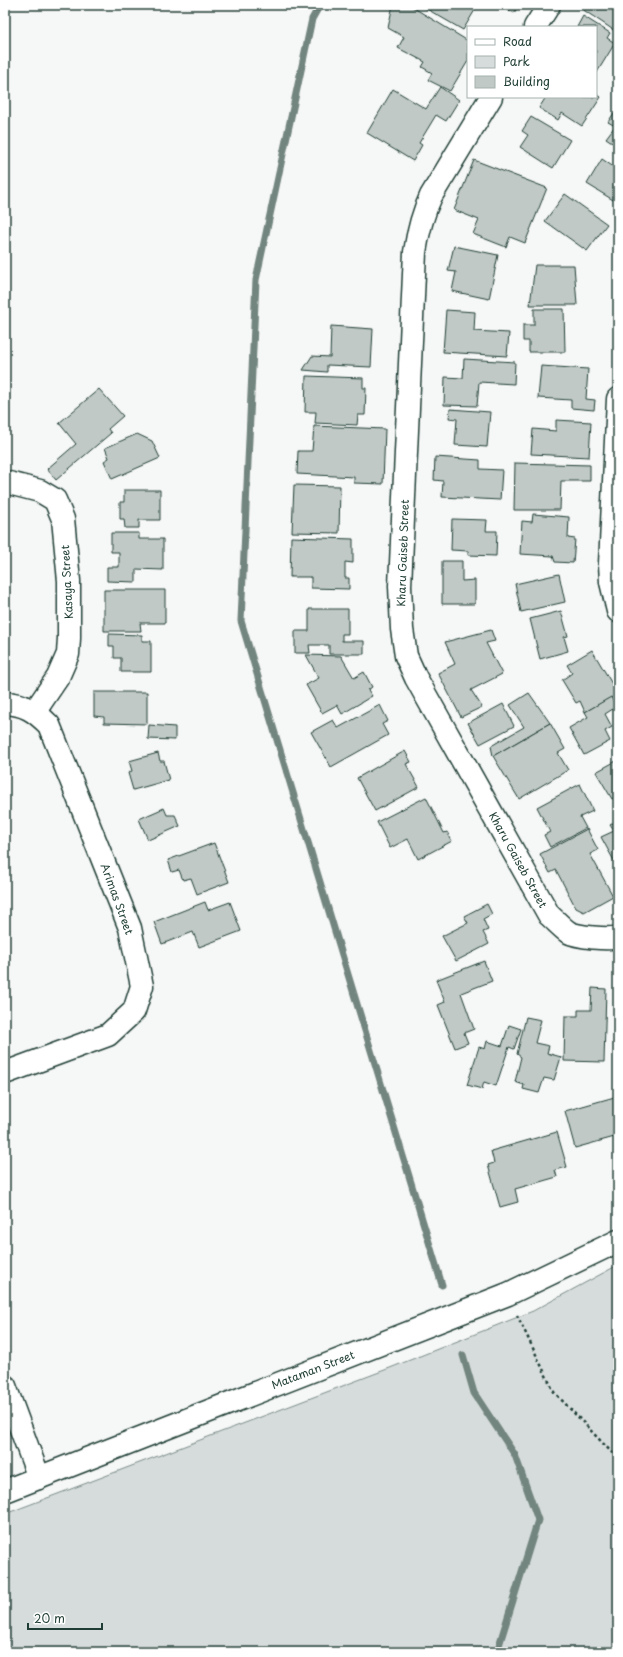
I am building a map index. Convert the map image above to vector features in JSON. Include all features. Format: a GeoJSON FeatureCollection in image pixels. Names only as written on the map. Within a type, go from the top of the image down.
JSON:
{"type":"FeatureCollection","features":[{"type":"Feature","properties":{"kind":"street"},"geometry":{"type":"LineString","coordinates":[[536,26],[548,5]]}},
{"type":"Feature","properties":{"kind":"street","name":"Kharu Gaiseb Street"},"geometry":{"type":"LineString","coordinates":[[490,98],[430,196],[418,228],[415,252],[400,578],[402,629],[406,656],[416,678],[549,915],[569,932],[593,937],[618,937]]}},
{"type":"Feature","properties":{"kind":"street"},"geometry":{"type":"LineString","coordinates":[[618,399],[617,459],[610,564],[611,582],[618,611]]}},
{"type":"Feature","properties":{"kind":"street","name":"Kasaya Street"},"geometry":{"type":"LineString","coordinates":[[5,482],[40,491],[55,500],[63,519],[69,581],[68,654],[58,677],[35,711]]}},
{"type":"Feature","properties":{"kind":"street","name":"Arimas Street"},"geometry":{"type":"LineString","coordinates":[[5,703],[15,704],[35,711],[49,725],[130,928],[142,986],[134,1012],[108,1035],[5,1073]]}},
{"type":"Feature","properties":{"kind":"street","name":"Mataman Street"},"geometry":{"type":"LineString","coordinates":[[5,1491],[508,1294],[618,1241]]}},
{"type":"Feature","properties":{"kind":"street"},"geometry":{"type":"LineString","coordinates":[[5,1386],[39,1478]]}},
{"type":"Feature","properties":{"kind":"path"},"geometry":{"type":"LineString","coordinates":[[508,1294],[554,1392],[618,1459]]}},
{"type":"Feature","properties":{"kind":"green space"},"geometry":{"type":"Polygon","coordinates":[[[618,1265],[618,1652],[5,1652],[5,1514],[390,1368],[533,1311],[618,1265]]]}},
{"type":"Feature","properties":{"kind":"building"},"geometry":{"type":"Polygon","coordinates":[[[393,5],[409,5],[467,40],[467,63],[450,91],[428,80],[432,73],[422,67],[425,62],[398,48],[404,37],[388,28],[393,5]]]}},
{"type":"Feature","properties":{"kind":"building"},"geometry":{"type":"Polygon","coordinates":[[[420,5],[478,5],[463,30],[420,5]]]}},
{"type":"Feature","properties":{"kind":"building"},"geometry":{"type":"Polygon","coordinates":[[[500,5],[519,5],[514,13],[500,5]]]}},
{"type":"Feature","properties":{"kind":"building"},"geometry":{"type":"Polygon","coordinates":[[[584,5],[618,5],[618,26],[615,31],[582,9],[584,5]]]}},
{"type":"Feature","properties":{"kind":"building"},"geometry":{"type":"Polygon","coordinates":[[[583,16],[610,33],[607,38],[615,43],[597,72],[597,26],[578,26],[583,16]]]}},
{"type":"Feature","properties":{"kind":"building"},"geometry":{"type":"Polygon","coordinates":[[[440,87],[459,100],[446,121],[436,115],[419,143],[422,145],[413,161],[367,133],[393,89],[426,109],[440,87]]]}},
{"type":"Feature","properties":{"kind":"building"},"geometry":{"type":"Polygon","coordinates":[[[597,95],[601,97],[582,126],[562,113],[558,120],[539,108],[545,98],[597,98],[597,95]]]}},
{"type":"Feature","properties":{"kind":"building"},"geometry":{"type":"Polygon","coordinates":[[[618,107],[618,146],[606,138],[615,126],[608,122],[618,107]]]}},
{"type":"Feature","properties":{"kind":"building"},"geometry":{"type":"Polygon","coordinates":[[[531,117],[570,140],[553,168],[520,147],[528,135],[522,131],[531,117]]]}},
{"type":"Feature","properties":{"kind":"building"},"geometry":{"type":"Polygon","coordinates":[[[602,159],[618,170],[618,203],[587,184],[602,159]]]}},
{"type":"Feature","properties":{"kind":"building"},"geometry":{"type":"Polygon","coordinates":[[[474,160],[547,188],[525,243],[510,237],[506,247],[473,234],[479,220],[454,210],[474,160]]]}},
{"type":"Feature","properties":{"kind":"building"},"geometry":{"type":"Polygon","coordinates":[[[565,194],[607,224],[587,251],[545,221],[565,194]]]}},
{"type":"Feature","properties":{"kind":"building"},"geometry":{"type":"Polygon","coordinates":[[[454,246],[498,255],[489,299],[452,291],[456,272],[448,271],[454,246]]]}},
{"type":"Feature","properties":{"kind":"building"},"geometry":{"type":"Polygon","coordinates":[[[535,265],[574,265],[577,305],[530,305],[535,265]]]}},
{"type":"Feature","properties":{"kind":"building"},"geometry":{"type":"Polygon","coordinates":[[[534,309],[564,309],[565,352],[529,352],[529,341],[523,341],[523,325],[534,325],[534,309]]]}},
{"type":"Feature","properties":{"kind":"building"},"geometry":{"type":"Polygon","coordinates":[[[446,310],[475,312],[474,331],[509,333],[507,356],[443,352],[446,310]]]}},
{"type":"Feature","properties":{"kind":"building"},"geometry":{"type":"Polygon","coordinates":[[[331,326],[373,329],[371,367],[327,365],[327,372],[303,370],[312,356],[330,357],[331,326]]]}},
{"type":"Feature","properties":{"kind":"building"},"geometry":{"type":"Polygon","coordinates":[[[464,359],[515,362],[514,384],[479,382],[477,406],[444,405],[445,377],[463,378],[464,359]]]}},
{"type":"Feature","properties":{"kind":"building"},"geometry":{"type":"Polygon","coordinates":[[[541,366],[588,369],[586,399],[595,400],[594,410],[571,408],[571,400],[538,398],[541,366]]]}},
{"type":"Feature","properties":{"kind":"building"},"geometry":{"type":"Polygon","coordinates":[[[306,376],[363,378],[363,388],[366,388],[365,415],[358,415],[357,425],[315,423],[316,412],[305,412],[306,376]]]}},
{"type":"Feature","properties":{"kind":"building"},"geometry":{"type":"Polygon","coordinates":[[[99,389],[123,416],[108,429],[111,433],[56,480],[47,469],[76,444],[59,423],[99,389]]]}},
{"type":"Feature","properties":{"kind":"building"},"geometry":{"type":"Polygon","coordinates":[[[450,409],[490,412],[487,447],[455,445],[457,419],[449,418],[450,409]]]}},
{"type":"Feature","properties":{"kind":"building"},"geometry":{"type":"Polygon","coordinates":[[[556,420],[591,422],[589,457],[531,454],[533,429],[556,431],[556,420]]]}},
{"type":"Feature","properties":{"kind":"building"},"geometry":{"type":"Polygon","coordinates":[[[314,426],[385,429],[383,484],[354,483],[354,477],[297,474],[298,451],[312,451],[314,426]]]}},
{"type":"Feature","properties":{"kind":"building"},"geometry":{"type":"Polygon","coordinates":[[[137,434],[152,441],[160,458],[112,479],[104,461],[109,458],[105,448],[137,434]]]}},
{"type":"Feature","properties":{"kind":"building"},"geometry":{"type":"Polygon","coordinates":[[[435,457],[480,460],[480,469],[502,470],[500,500],[442,497],[443,481],[434,480],[435,457]]]}},
{"type":"Feature","properties":{"kind":"building"},"geometry":{"type":"Polygon","coordinates":[[[515,463],[590,465],[590,481],[561,481],[560,510],[514,510],[515,463]]]}},
{"type":"Feature","properties":{"kind":"building"},"geometry":{"type":"Polygon","coordinates":[[[294,485],[340,486],[339,533],[292,532],[294,485]]]}},
{"type":"Feature","properties":{"kind":"building"},"geometry":{"type":"Polygon","coordinates":[[[124,490],[160,490],[160,520],[139,520],[139,528],[125,528],[124,519],[120,519],[120,502],[124,502],[124,490]]]}},
{"type":"Feature","properties":{"kind":"building"},"geometry":{"type":"Polygon","coordinates":[[[533,514],[569,517],[568,538],[575,539],[573,563],[555,562],[553,556],[520,554],[522,521],[532,522],[533,514]]]}},
{"type":"Feature","properties":{"kind":"building"},"geometry":{"type":"Polygon","coordinates":[[[452,519],[487,520],[486,531],[497,531],[496,556],[468,555],[468,551],[451,550],[452,519]]]}},
{"type":"Feature","properties":{"kind":"building"},"geometry":{"type":"Polygon","coordinates":[[[111,533],[139,533],[139,539],[163,539],[163,570],[136,569],[136,582],[107,581],[107,567],[119,567],[119,552],[111,552],[111,533]]]}},
{"type":"Feature","properties":{"kind":"building"},"geometry":{"type":"Polygon","coordinates":[[[291,537],[353,539],[353,563],[345,562],[345,578],[349,578],[349,589],[311,588],[311,577],[290,577],[291,537]]]}},
{"type":"Feature","properties":{"kind":"building"},"geometry":{"type":"Polygon","coordinates":[[[442,561],[462,561],[462,581],[475,580],[475,604],[442,604],[442,561]]]}},
{"type":"Feature","properties":{"kind":"building"},"geometry":{"type":"Polygon","coordinates":[[[559,574],[565,602],[521,612],[515,584],[559,574]]]}},
{"type":"Feature","properties":{"kind":"building"},"geometry":{"type":"Polygon","coordinates":[[[104,590],[165,590],[165,623],[140,623],[141,631],[104,631],[104,590]]]}},
{"type":"Feature","properties":{"kind":"building"},"geometry":{"type":"Polygon","coordinates":[[[309,609],[348,609],[348,634],[342,634],[342,641],[364,641],[364,654],[329,654],[329,645],[309,645],[310,653],[295,653],[295,631],[309,631],[309,609]]]}},
{"type":"Feature","properties":{"kind":"building"},"geometry":{"type":"Polygon","coordinates":[[[561,611],[568,636],[564,637],[568,651],[540,659],[530,619],[561,611]]]}},
{"type":"Feature","properties":{"kind":"building"},"geometry":{"type":"Polygon","coordinates":[[[491,630],[495,641],[486,643],[502,674],[471,690],[482,707],[461,717],[438,673],[455,664],[445,642],[491,630]]]}},
{"type":"Feature","properties":{"kind":"building"},"geometry":{"type":"Polygon","coordinates":[[[109,634],[142,635],[142,641],[151,641],[151,672],[121,672],[121,658],[114,658],[114,646],[109,646],[109,634]]]}},
{"type":"Feature","properties":{"kind":"building"},"geometry":{"type":"Polygon","coordinates":[[[592,650],[618,694],[585,712],[580,701],[576,703],[562,680],[572,673],[567,665],[592,650]]]}},
{"type":"Feature","properties":{"kind":"building"},"geometry":{"type":"Polygon","coordinates":[[[306,655],[341,656],[354,678],[364,672],[372,687],[368,690],[372,696],[342,714],[337,705],[322,713],[306,685],[319,678],[306,655]]]}},
{"type":"Feature","properties":{"kind":"building"},"geometry":{"type":"Polygon","coordinates":[[[94,692],[147,692],[147,724],[104,723],[104,717],[94,716],[94,692]]]}},
{"type":"Feature","properties":{"kind":"building"},"geometry":{"type":"Polygon","coordinates":[[[529,693],[550,723],[493,756],[491,746],[524,727],[510,705],[529,693]]]}},
{"type":"Feature","properties":{"kind":"building"},"geometry":{"type":"Polygon","coordinates":[[[611,697],[616,707],[605,714],[612,727],[605,731],[610,741],[584,755],[569,728],[588,717],[585,712],[611,697]]]}},
{"type":"Feature","properties":{"kind":"building"},"geometry":{"type":"Polygon","coordinates":[[[503,704],[514,726],[480,744],[468,723],[503,704]]]}},
{"type":"Feature","properties":{"kind":"building"},"geometry":{"type":"Polygon","coordinates":[[[380,705],[388,721],[382,724],[388,735],[331,767],[311,732],[333,720],[338,728],[380,705]]]}},
{"type":"Feature","properties":{"kind":"building"},"geometry":{"type":"Polygon","coordinates":[[[550,723],[565,749],[558,753],[568,770],[519,799],[493,756],[550,723]]]}},
{"type":"Feature","properties":{"kind":"building"},"geometry":{"type":"Polygon","coordinates":[[[149,725],[175,727],[175,740],[148,739],[149,725]]]}},
{"type":"Feature","properties":{"kind":"building"},"geometry":{"type":"Polygon","coordinates":[[[405,751],[411,762],[406,764],[419,787],[375,811],[357,778],[405,751]]]}},
{"type":"Feature","properties":{"kind":"building"},"geometry":{"type":"Polygon","coordinates":[[[158,753],[160,761],[164,761],[169,780],[133,790],[128,773],[132,771],[129,761],[158,753]]]}},
{"type":"Feature","properties":{"kind":"building"},"geometry":{"type":"Polygon","coordinates":[[[618,760],[618,796],[612,799],[596,772],[618,760]]]}},
{"type":"Feature","properties":{"kind":"building"},"geometry":{"type":"Polygon","coordinates":[[[580,784],[593,811],[580,817],[586,828],[550,847],[544,835],[550,832],[537,807],[580,784]]]}},
{"type":"Feature","properties":{"kind":"building"},"geometry":{"type":"Polygon","coordinates":[[[426,797],[444,833],[447,832],[452,841],[418,859],[408,839],[390,848],[377,822],[426,797]]]}},
{"type":"Feature","properties":{"kind":"building"},"geometry":{"type":"Polygon","coordinates":[[[164,808],[167,815],[175,815],[180,826],[148,840],[139,819],[164,808]]]}},
{"type":"Feature","properties":{"kind":"building"},"geometry":{"type":"Polygon","coordinates":[[[618,820],[618,868],[601,837],[614,831],[610,825],[618,820]]]}},
{"type":"Feature","properties":{"kind":"building"},"geometry":{"type":"Polygon","coordinates":[[[587,829],[598,850],[590,854],[613,896],[584,912],[576,908],[556,870],[550,873],[540,854],[587,829]]]}},
{"type":"Feature","properties":{"kind":"building"},"geometry":{"type":"Polygon","coordinates":[[[214,843],[229,882],[197,894],[191,878],[183,880],[179,870],[172,872],[168,860],[214,843]]]}},
{"type":"Feature","properties":{"kind":"building"},"geometry":{"type":"Polygon","coordinates":[[[205,902],[208,910],[230,902],[241,931],[199,947],[193,932],[162,944],[154,922],[205,902]]]}},
{"type":"Feature","properties":{"kind":"building"},"geometry":{"type":"Polygon","coordinates":[[[487,904],[492,914],[483,919],[488,930],[483,932],[489,944],[456,961],[442,936],[468,923],[464,916],[487,904]]]}},
{"type":"Feature","properties":{"kind":"building"},"geometry":{"type":"Polygon","coordinates":[[[484,961],[492,981],[461,993],[474,1029],[464,1033],[468,1043],[455,1048],[438,1005],[445,1002],[436,980],[484,961]]]}},
{"type":"Feature","properties":{"kind":"building"},"geometry":{"type":"Polygon","coordinates":[[[592,988],[606,989],[604,1062],[564,1061],[565,1016],[578,1016],[578,1010],[591,1010],[592,988]]]}},
{"type":"Feature","properties":{"kind":"building"},"geometry":{"type":"Polygon","coordinates":[[[526,1017],[541,1020],[535,1043],[549,1046],[547,1053],[561,1057],[554,1080],[544,1078],[539,1093],[523,1089],[524,1085],[515,1082],[521,1057],[517,1054],[526,1017]]]}},
{"type":"Feature","properties":{"kind":"building"},"geometry":{"type":"Polygon","coordinates":[[[509,1025],[521,1029],[514,1049],[509,1047],[496,1086],[484,1082],[482,1089],[467,1085],[479,1047],[485,1049],[487,1041],[502,1046],[509,1025]]]}},
{"type":"Feature","properties":{"kind":"building"},"geometry":{"type":"Polygon","coordinates":[[[618,1096],[618,1136],[575,1148],[565,1111],[618,1096]]]}},
{"type":"Feature","properties":{"kind":"building"},"geometry":{"type":"Polygon","coordinates":[[[557,1132],[567,1167],[555,1170],[557,1177],[515,1189],[518,1202],[500,1207],[488,1165],[494,1163],[491,1151],[557,1132]]]}},
{"type":"Feature","properties":{"kind":"waterway"},"geometry":{"type":"LineString","coordinates":[[320,5],[312,19],[256,280],[241,621],[442,1285]]}},
{"type":"Feature","properties":{"kind":"waterway"},"geometry":{"type":"LineString","coordinates":[[463,1355],[474,1393],[515,1455],[538,1520],[497,1652]]}}]}
